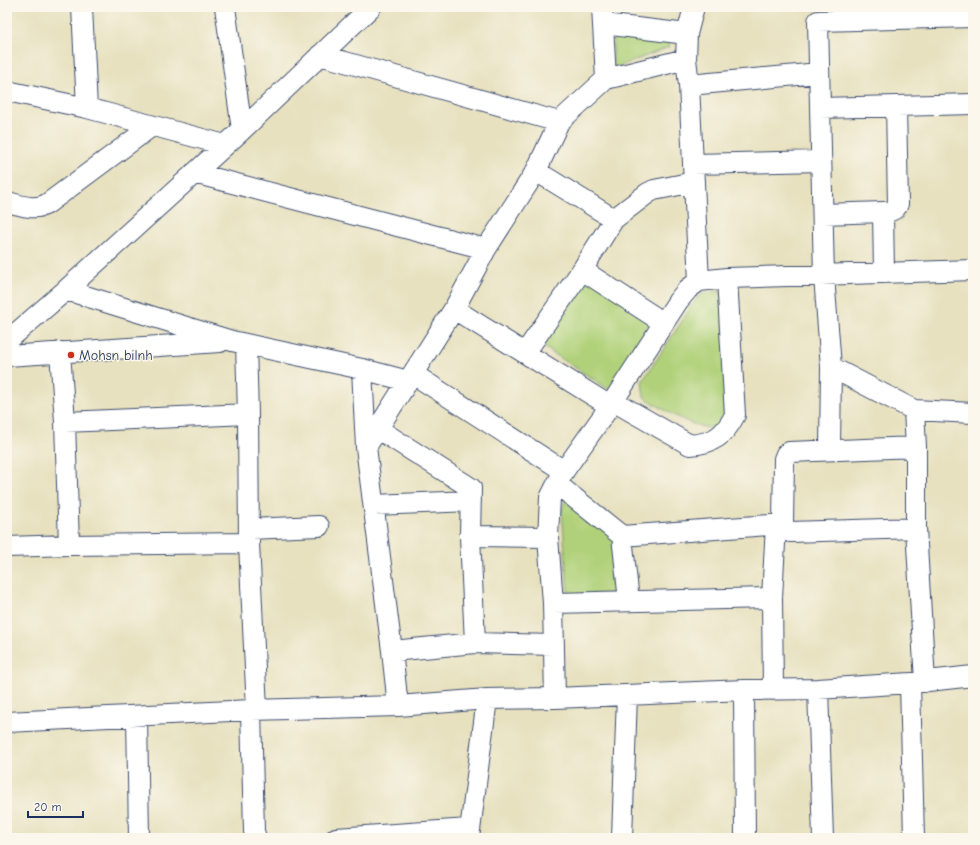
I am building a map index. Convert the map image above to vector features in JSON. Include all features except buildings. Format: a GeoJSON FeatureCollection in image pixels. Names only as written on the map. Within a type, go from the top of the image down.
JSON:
{"type":"FeatureCollection","features":[{"type":"Feature","properties":{"kind":"street"},"geometry":{"type":"LineString","coordinates":[[82,7],[87,108]]}},
{"type":"Feature","properties":{"kind":"street"},"geometry":{"type":"LineString","coordinates":[[225,7],[242,130]]}},
{"type":"Feature","properties":{"kind":"street"},"geometry":{"type":"LineString","coordinates":[[7,341],[66,290],[242,130],[371,7]]}},
{"type":"Feature","properties":{"kind":"street"},"geometry":{"type":"LineString","coordinates":[[694,7],[687,34],[686,60],[689,85],[699,281]]}},
{"type":"Feature","properties":{"kind":"street"},"geometry":{"type":"LineString","coordinates":[[830,450],[831,367],[824,276],[817,14],[973,17]]}},
{"type":"Feature","properties":{"kind":"street"},"geometry":{"type":"LineString","coordinates":[[606,79],[602,16],[687,34]]}},
{"type":"Feature","properties":{"kind":"street"},"geometry":{"type":"LineString","coordinates":[[320,55],[559,122]]}},
{"type":"Feature","properties":{"kind":"street"},"geometry":{"type":"LineString","coordinates":[[366,447],[454,309],[486,249],[536,171],[559,122],[606,79],[686,60]]}},
{"type":"Feature","properties":{"kind":"street"},"geometry":{"type":"LineString","coordinates":[[689,85],[819,73]]}},
{"type":"Feature","properties":{"kind":"street"},"geometry":{"type":"LineString","coordinates":[[7,91],[87,108],[225,145]]}},
{"type":"Feature","properties":{"kind":"street"},"geometry":{"type":"LineString","coordinates":[[820,108],[973,104]]}},
{"type":"Feature","properties":{"kind":"street"},"geometry":{"type":"LineString","coordinates":[[823,214],[890,212],[896,209],[898,204],[896,106]]}},
{"type":"Feature","properties":{"kind":"street"},"geometry":{"type":"LineString","coordinates":[[7,202],[32,208],[41,208],[152,126]]}},
{"type":"Feature","properties":{"kind":"street"},"geometry":{"type":"LineString","coordinates":[[525,353],[582,270],[614,219],[648,193],[693,173],[821,161]]}},
{"type":"Feature","properties":{"kind":"street"},"geometry":{"type":"LineString","coordinates":[[536,171],[614,219]]}},
{"type":"Feature","properties":{"kind":"street"},"geometry":{"type":"LineString","coordinates":[[194,173],[486,249]]}},
{"type":"Feature","properties":{"kind":"street"},"geometry":{"type":"LineString","coordinates":[[883,212],[884,274]]}},
{"type":"Feature","properties":{"kind":"street"},"geometry":{"type":"LineString","coordinates":[[582,270],[664,323]]}},
{"type":"Feature","properties":{"kind":"street"},"geometry":{"type":"LineString","coordinates":[[555,698],[553,603],[548,537],[550,498],[560,478],[688,289],[699,281],[728,278],[973,270]]}},
{"type":"Feature","properties":{"kind":"street"},"geometry":{"type":"LineString","coordinates":[[454,309],[611,404],[690,445],[704,444],[717,438],[729,428],[735,415],[728,278]]}},
{"type":"Feature","properties":{"kind":"street"},"geometry":{"type":"LineString","coordinates":[[66,290],[239,343],[410,378],[560,478],[622,536],[629,601]]}},
{"type":"Feature","properties":{"kind":"street"},"geometry":{"type":"LineString","coordinates":[[7,356],[239,343]]}},
{"type":"Feature","properties":{"kind":"street"},"geometry":{"type":"LineString","coordinates":[[239,343],[248,414],[249,536],[254,710],[254,831],[256,838]]}},
{"type":"Feature","properties":{"kind":"street"},"geometry":{"type":"LineString","coordinates":[[60,352],[65,422],[69,545]]}},
{"type":"Feature","properties":{"kind":"street"},"geometry":{"type":"LineString","coordinates":[[831,367],[914,410],[973,413]]}},
{"type":"Feature","properties":{"kind":"street"},"geometry":{"type":"LineString","coordinates":[[362,369],[366,447],[398,706]]}},
{"type":"Feature","properties":{"kind":"street"},"geometry":{"type":"LineString","coordinates":[[914,410],[916,447],[917,682],[914,838]]}},
{"type":"Feature","properties":{"kind":"street"},"geometry":{"type":"LineString","coordinates":[[65,422],[248,414]]}},
{"type":"Feature","properties":{"kind":"street"},"geometry":{"type":"LineString","coordinates":[[378,429],[471,488],[470,536],[475,644]]}},
{"type":"Feature","properties":{"kind":"street"},"geometry":{"type":"LineString","coordinates":[[773,690],[772,598],[780,524],[784,456],[789,452],[916,447]]}},
{"type":"Feature","properties":{"kind":"street"},"geometry":{"type":"LineString","coordinates":[[374,505],[471,502]]}},
{"type":"Feature","properties":{"kind":"street"},"geometry":{"type":"LineString","coordinates":[[780,524],[784,529],[790,532],[916,528]]}},
{"type":"Feature","properties":{"kind":"street"},"geometry":{"type":"LineString","coordinates":[[622,536],[780,524]]}},
{"type":"Feature","properties":{"kind":"street"},"geometry":{"type":"LineString","coordinates":[[7,547],[249,536],[319,526]]}},
{"type":"Feature","properties":{"kind":"street"},"geometry":{"type":"LineString","coordinates":[[470,536],[548,537]]}},
{"type":"Feature","properties":{"kind":"street"},"geometry":{"type":"LineString","coordinates":[[553,603],[772,598]]}},
{"type":"Feature","properties":{"kind":"street"},"geometry":{"type":"LineString","coordinates":[[392,651],[475,644],[553,645]]}},
{"type":"Feature","properties":{"kind":"street"},"geometry":{"type":"LineString","coordinates":[[7,722],[254,710],[398,706],[487,699],[555,698],[744,690],[818,689],[917,682],[973,676]]}},
{"type":"Feature","properties":{"kind":"street"},"geometry":{"type":"LineString","coordinates":[[818,689],[823,838]]}},
{"type":"Feature","properties":{"kind":"street"},"geometry":{"type":"LineString","coordinates":[[744,690],[745,838]]}},
{"type":"Feature","properties":{"kind":"street"},"geometry":{"type":"LineString","coordinates":[[622,838],[627,695]]}},
{"type":"Feature","properties":{"kind":"street"},"geometry":{"type":"LineString","coordinates":[[336,838],[469,833],[487,699]]}},
{"type":"Feature","properties":{"kind":"street"},"geometry":{"type":"LineString","coordinates":[[137,716],[140,838]]}},
{"type":"Feature","properties":{"kind":"green space"},"geometry":{"type":"Polygon","coordinates":[[[613,28],[670,37],[669,47],[613,69],[613,28]]]}},
{"type":"Feature","properties":{"kind":"green space"},"geometry":{"type":"Polygon","coordinates":[[[588,276],[655,319],[610,390],[539,344],[588,276]]]}},
{"type":"Feature","properties":{"kind":"green space"},"geometry":{"type":"Polygon","coordinates":[[[721,290],[730,408],[725,422],[718,426],[706,427],[687,422],[644,397],[642,382],[697,298],[703,294],[721,290]]]}},
{"type":"Feature","properties":{"kind":"green space"},"geometry":{"type":"Polygon","coordinates":[[[567,494],[620,530],[623,593],[568,595],[562,510],[567,494]]]}},
{"type":"Feature","properties":{"kind":"place","name":"Mohsn bilnh"},"geometry":{"type":"Point","coordinates":[71,355]}}]}
